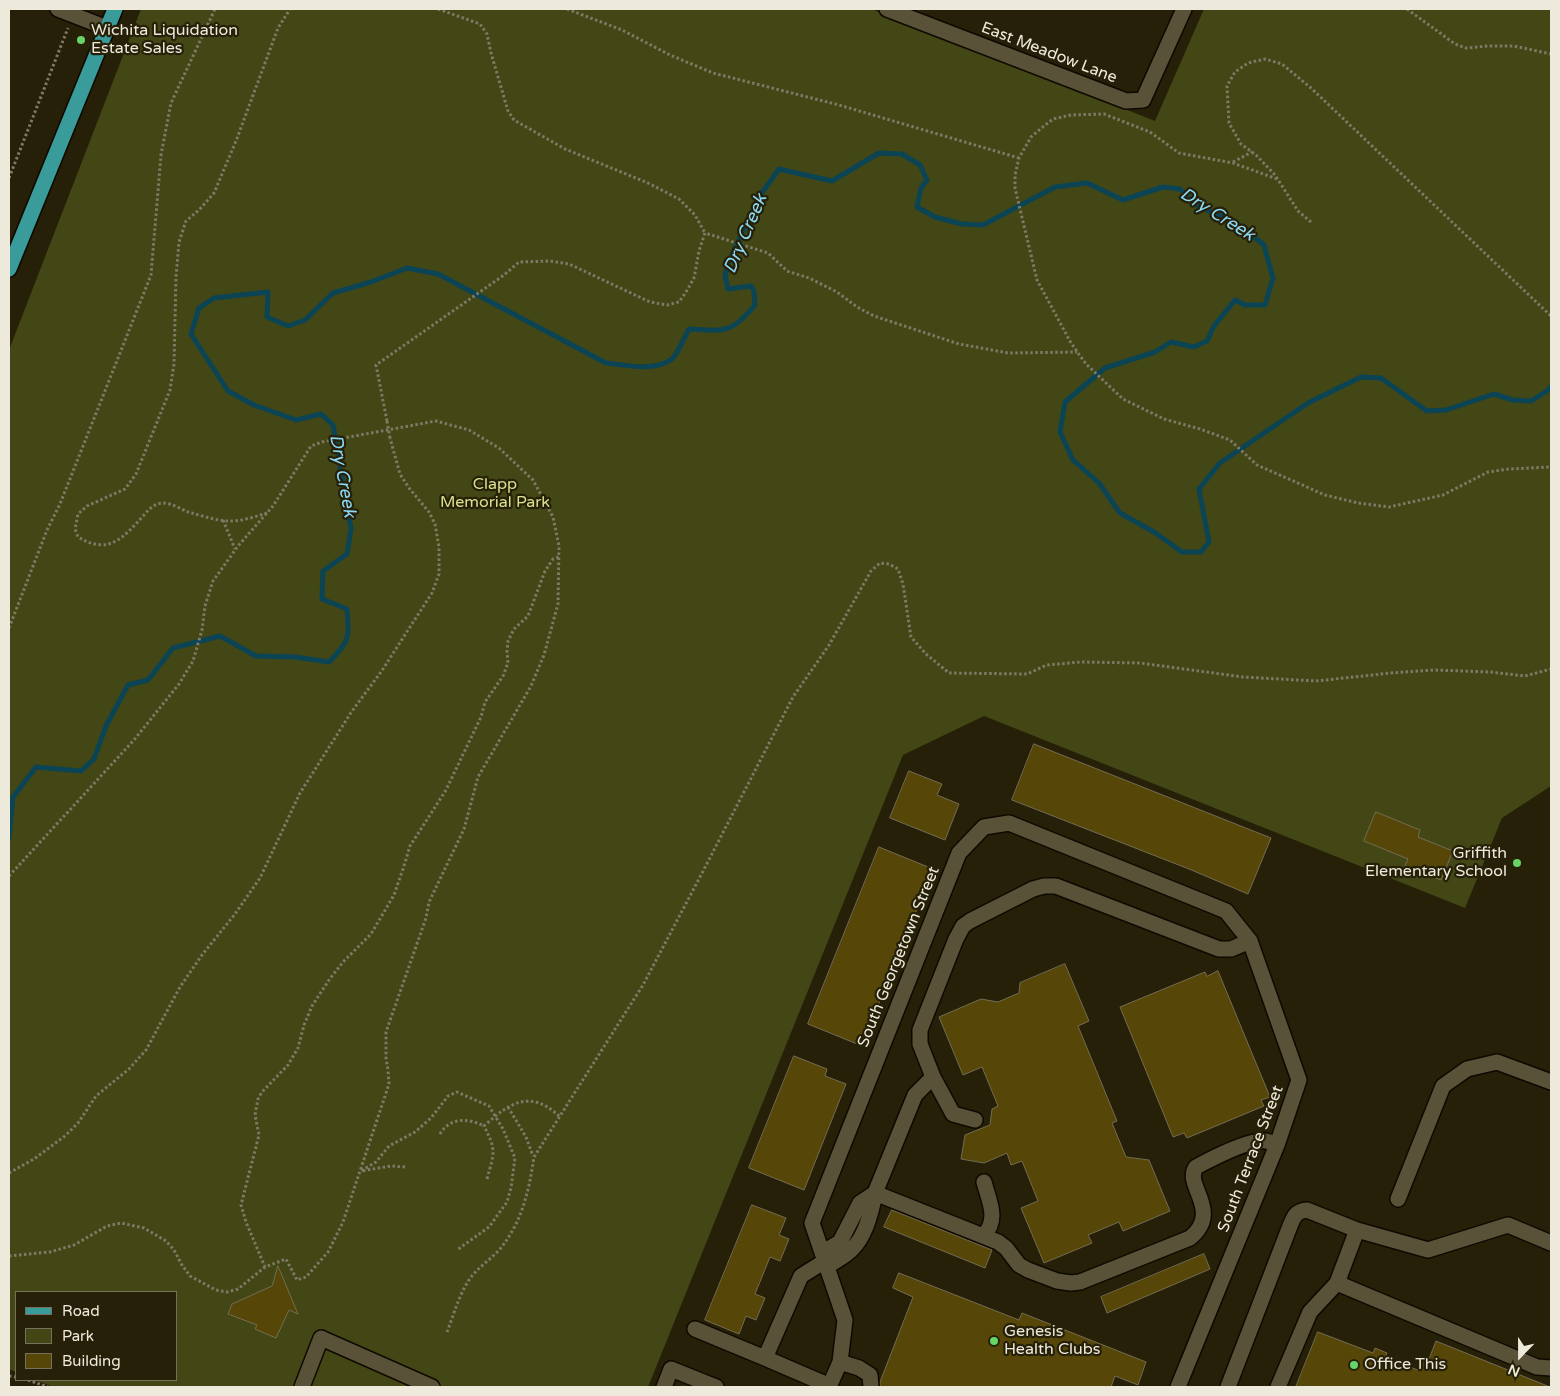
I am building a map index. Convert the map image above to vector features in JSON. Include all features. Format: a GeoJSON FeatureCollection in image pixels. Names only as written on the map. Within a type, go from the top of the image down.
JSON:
{"type":"FeatureCollection","features":[{"type":"Feature","properties":{"kind":"main road"},"geometry":{"type":"LineString","coordinates":[[9,269],[115,9]]}},
{"type":"Feature","properties":{"kind":"street"},"geometry":{"type":"LineString","coordinates":[[58,9],[107,28]]}},
{"type":"Feature","properties":{"kind":"street","name":"East Meadow Lane"},"geometry":{"type":"LineString","coordinates":[[887,9],[1126,101],[1143,100],[1184,9]]}},
{"type":"Feature","properties":{"kind":"street","name":"South Georgetown Street"},"geometry":{"type":"LineString","coordinates":[[829,1386],[840,1362],[845,1320],[812,1223],[959,853],[984,827],[1009,823],[1226,911],[1250,940]]}},
{"type":"Feature","properties":{"kind":"street"},"geometry":{"type":"LineString","coordinates":[[975,1120],[958,1117],[953,1114],[933,1077],[920,1044],[920,1030],[963,926],[1033,889],[1056,886],[1219,949],[1232,949],[1250,940]]}},
{"type":"Feature","properties":{"kind":"street","name":"South Terrace Street"},"geometry":{"type":"LineString","coordinates":[[1178,1387],[1277,1145],[1299,1080],[1250,940]]}},
{"type":"Feature","properties":{"kind":"street"},"geometry":{"type":"LineString","coordinates":[[1398,1199],[1443,1086],[1467,1069],[1497,1062],[1551,1082]]}},
{"type":"Feature","properties":{"kind":"street"},"geometry":{"type":"LineString","coordinates":[[765,1358],[801,1276],[824,1260],[850,1252],[859,1241],[872,1208],[875,1193],[916,1095],[933,1077]]}},
{"type":"Feature","properties":{"kind":"street"},"geometry":{"type":"LineString","coordinates":[[875,1193],[984,1235],[1006,1248],[1019,1265],[1028,1270],[1057,1281],[1080,1282],[1190,1238],[1196,1233],[1201,1227],[1204,1209],[1193,1175],[1196,1167],[1242,1146],[1266,1141],[1277,1145]]}},
{"type":"Feature","properties":{"kind":"street"},"geometry":{"type":"LineString","coordinates":[[984,1182],[993,1217],[992,1225],[984,1235]]}},
{"type":"Feature","properties":{"kind":"street"},"geometry":{"type":"LineString","coordinates":[[1228,1387],[1295,1215],[1299,1211],[1307,1210],[1357,1230],[1428,1250],[1508,1225],[1551,1243]]}},
{"type":"Feature","properties":{"kind":"street"},"geometry":{"type":"LineString","coordinates":[[1278,1387],[1310,1312],[1337,1283],[1357,1230]]}},
{"type":"Feature","properties":{"kind":"street"},"geometry":{"type":"LineString","coordinates":[[1337,1283],[1537,1367],[1551,1368]]}},
{"type":"Feature","properties":{"kind":"street"},"geometry":{"type":"LineString","coordinates":[[695,1329],[829,1386]]}},
{"type":"Feature","properties":{"kind":"street"},"geometry":{"type":"LineString","coordinates":[[305,1386],[321,1338],[432,1387]]}},
{"type":"Feature","properties":{"kind":"street"},"geometry":{"type":"LineString","coordinates":[[840,1362],[859,1368],[870,1375],[871,1387]]}},
{"type":"Feature","properties":{"kind":"street"},"geometry":{"type":"LineString","coordinates":[[664,1387],[671,1369],[716,1387]]}},
{"type":"Feature","properties":{"kind":"path"},"geometry":{"type":"LineString","coordinates":[[9,628],[151,274],[161,155],[171,103],[215,9]]}},
{"type":"Feature","properties":{"kind":"path"},"geometry":{"type":"LineString","coordinates":[[268,512],[247,519],[223,520],[163,503],[151,507],[118,541],[105,546],[92,545],[86,542],[78,537],[75,529],[78,514],[87,506],[125,490],[136,474],[170,390],[174,364],[176,277],[179,242],[186,221],[214,193],[236,141],[278,28],[290,9]]}},
{"type":"Feature","properties":{"kind":"path"},"geometry":{"type":"LineString","coordinates":[[438,9],[480,24],[487,34],[500,87],[508,111],[514,120],[565,149],[648,183],[679,199],[695,215],[706,233],[768,253],[787,271],[809,278],[837,292],[857,307],[874,316],[960,344],[1008,353],[1077,352]]}},
{"type":"Feature","properties":{"kind":"path"},"geometry":{"type":"LineString","coordinates":[[566,9],[622,30],[670,55],[713,73],[839,104],[1019,158]]}},
{"type":"Feature","properties":{"kind":"path"},"geometry":{"type":"LineString","coordinates":[[1407,9],[1455,44],[1466,48],[1514,46],[1551,54]]}},
{"type":"Feature","properties":{"kind":"path"},"geometry":{"type":"LineString","coordinates":[[9,178],[74,15]]}},
{"type":"Feature","properties":{"kind":"path"},"geometry":{"type":"LineString","coordinates":[[1311,222],[1298,211],[1277,179],[1252,152],[1241,144],[1229,123],[1227,86],[1235,72],[1248,62],[1265,59],[1282,64],[1311,88],[1551,316]]}},
{"type":"Feature","properties":{"kind":"path"},"geometry":{"type":"LineString","coordinates":[[1277,179],[1232,162],[1179,153],[1150,132],[1104,114],[1070,115],[1053,119],[1031,137],[1019,158],[1015,175],[1016,195],[1037,280],[1071,343],[1089,367],[1123,399],[1164,419],[1200,429],[1232,441],[1257,465],[1324,495],[1358,504],[1390,507],[1443,494],[1488,472],[1551,467]]}},
{"type":"Feature","properties":{"kind":"path"},"geometry":{"type":"LineString","coordinates":[[1232,162],[1252,152]]}},
{"type":"Feature","properties":{"kind":"path"},"geometry":{"type":"LineString","coordinates":[[9,1173],[34,1159],[65,1136],[78,1123],[96,1096],[129,1069],[146,1050],[186,979],[260,878],[300,793],[352,711],[381,672],[432,593],[439,574],[435,524],[429,512],[400,474],[390,438],[376,365],[519,262],[550,261],[569,264],[650,302],[667,305],[678,302],[694,278],[699,251],[706,233]]}},
{"type":"Feature","properties":{"kind":"path"},"geometry":{"type":"LineString","coordinates":[[9,876],[134,740],[179,684],[195,654],[205,606],[213,580],[235,550],[268,512],[311,446],[322,442],[436,421],[469,430],[499,448],[533,480],[553,517],[559,546],[558,604],[544,655],[531,686],[478,777],[464,829],[429,902],[426,918],[386,1032],[389,1084],[343,1222],[328,1252],[306,1277],[297,1280],[286,1260],[265,1267],[238,1288],[228,1292],[216,1290],[190,1276],[174,1250],[166,1241],[144,1228],[121,1223],[107,1226],[74,1244],[50,1252],[9,1256]]}},
{"type":"Feature","properties":{"kind":"path"},"geometry":{"type":"LineString","coordinates":[[223,520],[235,550]]}},
{"type":"Feature","properties":{"kind":"path"},"geometry":{"type":"LineString","coordinates":[[265,1267],[241,1205],[256,1152],[258,1135],[254,1115],[258,1099],[262,1092],[288,1065],[298,1048],[304,1025],[312,1006],[329,980],[343,962],[371,934],[389,902],[404,869],[410,846],[446,790],[481,717],[485,702],[503,676],[508,662],[508,641],[514,630],[528,616],[545,571],[554,559],[559,557]]}},
{"type":"Feature","properties":{"kind":"path"},"geometry":{"type":"LineString","coordinates":[[447,1332],[472,1276],[500,1248],[515,1227],[529,1186],[534,1157],[643,985],[793,697],[828,645],[871,571],[880,562],[898,569],[903,584],[912,637],[926,654],[949,672],[1027,674],[1047,665],[1056,664],[1140,662],[1243,677],[1316,681],[1434,670],[1490,672],[1525,676],[1551,669]]}},
{"type":"Feature","properties":{"kind":"path"},"geometry":{"type":"LineString","coordinates":[[361,1171],[376,1162],[389,1146],[415,1132],[431,1118],[448,1096],[457,1092],[488,1106],[506,1134],[515,1158],[512,1188],[507,1202],[494,1221],[457,1250]]}},
{"type":"Feature","properties":{"kind":"path"},"geometry":{"type":"LineString","coordinates":[[484,1126],[513,1103],[525,1100],[550,1108],[559,1116]]}},
{"type":"Feature","properties":{"kind":"path"},"geometry":{"type":"LineString","coordinates":[[508,1107],[526,1137],[534,1157]]}},
{"type":"Feature","properties":{"kind":"path"},"geometry":{"type":"LineString","coordinates":[[440,1134],[444,1128],[463,1119],[484,1126],[494,1150],[487,1179]]}},
{"type":"Feature","properties":{"kind":"path"},"geometry":{"type":"LineString","coordinates":[[361,1171],[391,1166],[405,1167]]}},
{"type":"Feature","properties":{"kind":"path"},"geometry":{"type":"LineString","coordinates":[[31,1381],[48,1387]]}},
{"type":"Feature","properties":{"kind":"green space","name":"Clapp Memorial Park"},"geometry":{"type":"Polygon","coordinates":[[[141,9],[871,9],[1155,121],[1204,9],[1551,9],[1551,786],[1502,818],[1465,908],[984,716],[903,755],[648,1387],[54,1387],[38,1381],[178,1381],[178,1291],[15,1291],[15,1372],[9,1369],[9,350],[141,9]]]}},
{"type":"Feature","properties":{"kind":"building"},"geometry":{"type":"Polygon","coordinates":[[[1034,744],[1271,838],[1248,894],[1012,800],[1034,744]]]}},
{"type":"Feature","properties":{"kind":"building"},"geometry":{"type":"Polygon","coordinates":[[[909,771],[942,784],[937,795],[959,804],[945,840],[890,818],[909,771]]]}},
{"type":"Feature","properties":{"kind":"building"},"geometry":{"type":"Polygon","coordinates":[[[1376,812],[1420,830],[1418,837],[1453,851],[1441,880],[1405,866],[1408,859],[1364,841],[1376,812]]]}},
{"type":"Feature","properties":{"kind":"building"},"geometry":{"type":"Polygon","coordinates":[[[879,847],[933,869],[862,1046],[808,1024],[879,847]]]}},
{"type":"Feature","properties":{"kind":"building"},"geometry":{"type":"Polygon","coordinates":[[[1065,964],[1089,1021],[1078,1026],[1117,1121],[1112,1123],[1126,1157],[1149,1160],[1170,1211],[1123,1231],[1119,1222],[1088,1235],[1092,1243],[1044,1263],[1021,1208],[1038,1201],[1022,1161],[1011,1165],[1007,1153],[984,1163],[961,1159],[965,1135],[990,1125],[992,1109],[998,1106],[982,1067],[963,1075],[939,1017],[981,999],[998,1002],[1019,993],[1020,983],[1065,964]]]}},
{"type":"Feature","properties":{"kind":"building"},"geometry":{"type":"Polygon","coordinates":[[[1218,971],[1270,1097],[1261,1100],[1264,1106],[1187,1138],[1184,1133],[1173,1137],[1120,1007],[1205,972],[1207,976],[1218,971]]]}},
{"type":"Feature","properties":{"kind":"building"},"geometry":{"type":"Polygon","coordinates":[[[794,1056],[827,1069],[825,1076],[846,1084],[804,1190],[749,1168],[794,1056]]]}},
{"type":"Feature","properties":{"kind":"building"},"geometry":{"type":"Polygon","coordinates":[[[752,1205],[786,1218],[779,1235],[789,1239],[780,1261],[770,1257],[755,1294],[765,1298],[756,1320],[746,1316],[739,1334],[705,1320],[752,1205]]]}},
{"type":"Feature","properties":{"kind":"building"},"geometry":{"type":"Polygon","coordinates":[[[892,1210],[992,1250],[985,1268],[884,1227],[892,1210]]]}},
{"type":"Feature","properties":{"kind":"building"},"geometry":{"type":"Polygon","coordinates":[[[1204,1254],[1210,1269],[1107,1313],[1101,1297],[1204,1254]]]}},
{"type":"Feature","properties":{"kind":"building"},"geometry":{"type":"Polygon","coordinates":[[[278,1266],[298,1314],[289,1310],[276,1338],[255,1329],[257,1325],[228,1314],[232,1304],[272,1286],[278,1266]]]}},
{"type":"Feature","properties":{"kind":"building","name":"Genesis Health Clubs"},"geometry":{"type":"Polygon","coordinates":[[[899,1273],[1019,1320],[1022,1313],[1146,1362],[1138,1385],[1115,1376],[1111,1387],[880,1387],[880,1382],[913,1297],[893,1288],[899,1273]]]}},
{"type":"Feature","properties":{"kind":"building","name":"Office This"},"geometry":{"type":"Polygon","coordinates":[[[1318,1332],[1373,1353],[1375,1348],[1387,1353],[1385,1358],[1418,1370],[1424,1357],[1429,1359],[1436,1341],[1550,1387],[1296,1387],[1318,1332]]]}},
{"type":"Feature","properties":{"kind":"waterway","name":"Dry Creek"},"geometry":{"type":"LineString","coordinates":[[9,838],[13,797],[36,767],[81,771],[94,759],[106,726],[128,685],[148,680],[173,648],[220,636],[256,656],[295,657],[329,662],[347,639],[347,609],[322,599],[323,571],[347,554],[351,529],[333,425],[321,414],[296,420],[254,405],[228,391],[191,334],[199,308],[214,298],[268,292],[267,317],[288,326],[305,320],[333,293],[371,282],[407,268],[438,274],[606,363],[648,367],[665,363],[672,359],[679,350],[689,329],[726,329],[740,321],[755,305],[754,291],[751,286],[728,289],[725,276],[729,261],[759,197],[779,169],[832,181],[879,153],[902,154],[920,165],[927,180],[921,188],[917,207],[935,217],[962,224],[983,225],[1055,187],[1087,183],[1123,200],[1163,187],[1180,189],[1199,207],[1234,221],[1264,245],[1273,278],[1265,305],[1245,305],[1235,300],[1214,326],[1207,341],[1194,347],[1171,342],[1155,352],[1105,368],[1065,402],[1060,432],[1073,460],[1099,483],[1120,513],[1154,532],[1182,552],[1201,552],[1209,542],[1199,489],[1220,463],[1308,403],[1361,377],[1381,378],[1427,411],[1446,410],[1494,394],[1513,400],[1531,401],[1547,391],[1551,386]]}},
{"type":"Feature","properties":{"kind":"place","name":"Wichita Liquidation Estate Sales"},"geometry":{"type":"Point","coordinates":[81,40]}},
{"type":"Feature","properties":{"kind":"place","name":"Griffith Elementary School"},"geometry":{"type":"Point","coordinates":[1517,863]}},
{"type":"Feature","properties":{"kind":"place","name":"Genesis Health Clubs"},"geometry":{"type":"Point","coordinates":[994,1341]}},
{"type":"Feature","properties":{"kind":"place","name":"Office This"},"geometry":{"type":"Point","coordinates":[1354,1365]}}]}
